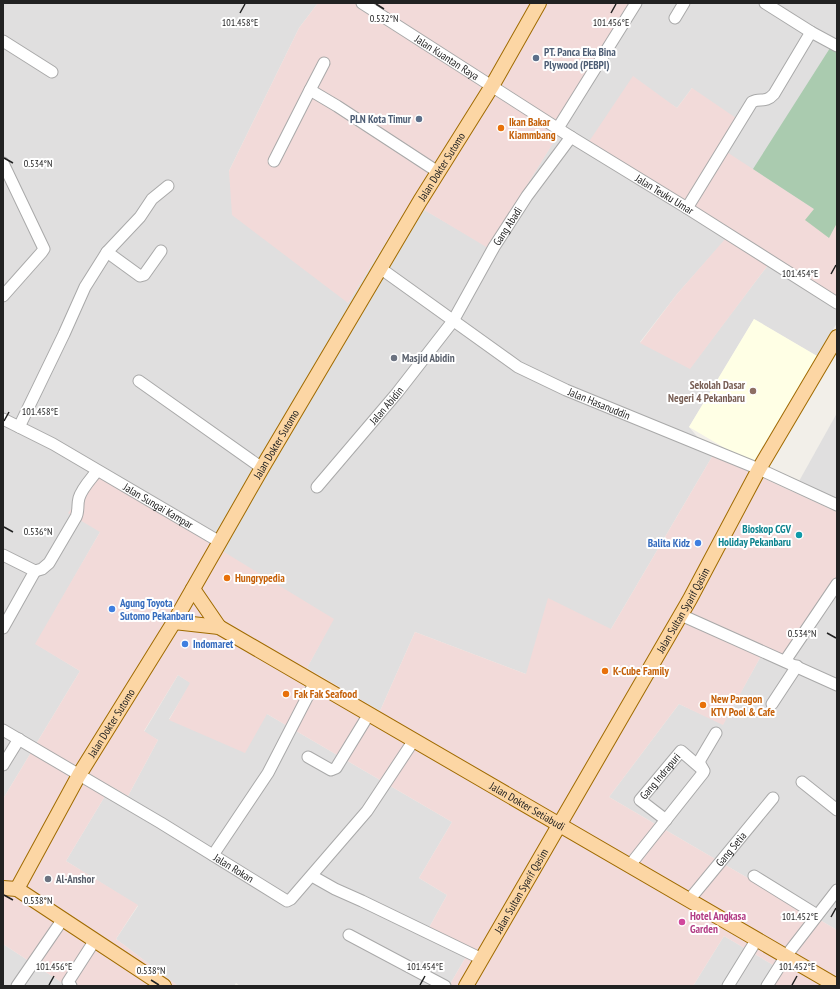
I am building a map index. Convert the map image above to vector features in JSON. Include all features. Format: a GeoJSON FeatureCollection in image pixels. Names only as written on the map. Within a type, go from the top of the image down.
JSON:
{"type":"FeatureCollection","features":[{"type":"Feature","properties":{"kind":"main road","name":"Jalan Dokter Sutomo"},"geometry":{"type":"LineString","coordinates":[[18,889],[79,775],[174,622],[262,468],[380,268],[492,86],[539,3]]}},
{"type":"Feature","properties":{"kind":"main road","name":"Jalan Sultan Syarif Qasim"},"geometry":{"type":"LineString","coordinates":[[466,986],[681,615],[759,469],[837,337]]}},
{"type":"Feature","properties":{"kind":"main road","name":"Jalan Dokter Setiabudi"},"geometry":{"type":"LineString","coordinates":[[193,589],[219,627]]}},
{"type":"Feature","properties":{"kind":"main road","name":"Jalan Dokter Setiabudi"},"geometry":{"type":"LineString","coordinates":[[174,622],[219,627],[836,984]]}},
{"type":"Feature","properties":{"kind":"main road"},"geometry":{"type":"LineString","coordinates":[[3,888],[18,889],[164,986]]}},
{"type":"Feature","properties":{"kind":"street","name":"Jalan Kuantan Raya"},"geometry":{"type":"LineString","coordinates":[[362,3],[492,86]]}},
{"type":"Feature","properties":{"kind":"street"},"geometry":{"type":"LineString","coordinates":[[558,128],[636,3]]}},
{"type":"Feature","properties":{"kind":"street"},"geometry":{"type":"LineString","coordinates":[[675,18],[684,3]]}},
{"type":"Feature","properties":{"kind":"street"},"geometry":{"type":"LineString","coordinates":[[765,3],[810,32],[837,46]]}},
{"type":"Feature","properties":{"kind":"street"},"geometry":{"type":"LineString","coordinates":[[687,208],[752,102],[769,99],[774,94],[810,32]]}},
{"type":"Feature","properties":{"kind":"street"},"geometry":{"type":"LineString","coordinates":[[3,41],[52,72]]}},
{"type":"Feature","properties":{"kind":"street"},"geometry":{"type":"LineString","coordinates":[[274,161],[324,63]]}},
{"type":"Feature","properties":{"kind":"street","name":"Jalan Teuku Umar"},"geometry":{"type":"LineString","coordinates":[[492,86],[837,303]]}},
{"type":"Feature","properties":{"kind":"street"},"geometry":{"type":"LineString","coordinates":[[310,90],[438,172]]}},
{"type":"Feature","properties":{"kind":"street","name":"Gang Abadi"},"geometry":{"type":"LineString","coordinates":[[453,321],[494,247],[527,196],[571,137]]}},
{"type":"Feature","properties":{"kind":"street"},"geometry":{"type":"LineString","coordinates":[[3,162],[44,249],[3,296]]}},
{"type":"Feature","properties":{"kind":"street"},"geometry":{"type":"LineString","coordinates":[[19,427],[85,287],[107,252],[140,217],[152,199],[168,186]]}},
{"type":"Feature","properties":{"kind":"street"},"geometry":{"type":"LineString","coordinates":[[107,252],[140,276],[144,275],[161,251]]}},
{"type":"Feature","properties":{"kind":"street","name":"Jalan Hasanuddin"},"geometry":{"type":"LineString","coordinates":[[380,268],[518,367],[566,390],[759,469],[837,505]]}},
{"type":"Feature","properties":{"kind":"street","name":"Jalan Abidin"},"geometry":{"type":"LineString","coordinates":[[317,487],[397,392],[453,321]]}},
{"type":"Feature","properties":{"kind":"street"},"geometry":{"type":"LineString","coordinates":[[139,381],[262,468]]}},
{"type":"Feature","properties":{"kind":"street","name":"Jalan Sungai Kampar"},"geometry":{"type":"LineString","coordinates":[[3,419],[53,444],[220,542]]}},
{"type":"Feature","properties":{"kind":"street"},"geometry":{"type":"LineString","coordinates":[[3,628],[34,572],[42,569],[49,563],[76,517],[78,512],[78,500],[81,493],[97,471]]}},
{"type":"Feature","properties":{"kind":"street"},"geometry":{"type":"LineString","coordinates":[[3,555],[34,572]]}},
{"type":"Feature","properties":{"kind":"street"},"geometry":{"type":"LineString","coordinates":[[785,661],[837,584]]}},
{"type":"Feature","properties":{"kind":"street"},"geometry":{"type":"LineString","coordinates":[[681,615],[837,685]]}},
{"type":"Feature","properties":{"kind":"street"},"geometry":{"type":"LineString","coordinates":[[772,704],[797,666]]}},
{"type":"Feature","properties":{"kind":"street"},"geometry":{"type":"LineString","coordinates":[[213,855],[268,773],[315,682]]}},
{"type":"Feature","properties":{"kind":"street"},"geometry":{"type":"LineString","coordinates":[[308,757],[331,770],[336,768],[369,714]]}},
{"type":"Feature","properties":{"kind":"street","name":"Jalan Rokan"},"geometry":{"type":"LineString","coordinates":[[3,730],[213,855],[287,901],[291,899],[312,876],[367,811],[414,740]]}},
{"type":"Feature","properties":{"kind":"street","name":"Gang Indrapuri"},"geometry":{"type":"LineString","coordinates":[[704,771],[700,764],[700,760],[716,733]]}},
{"type":"Feature","properties":{"kind":"street"},"geometry":{"type":"LineString","coordinates":[[3,765],[19,739]]}},
{"type":"Feature","properties":{"kind":"street","name":"Gang Indrapuri"},"geometry":{"type":"LineString","coordinates":[[666,820],[640,800],[681,751],[704,771]]}},
{"type":"Feature","properties":{"kind":"street"},"geometry":{"type":"LineString","coordinates":[[630,865],[704,771]]}},
{"type":"Feature","properties":{"kind":"street"},"geometry":{"type":"LineString","coordinates":[[802,782],[837,810]]}},
{"type":"Feature","properties":{"kind":"street","name":"Gang Setia"},"geometry":{"type":"LineString","coordinates":[[689,900],[773,798]]}},
{"type":"Feature","properties":{"kind":"street"},"geometry":{"type":"LineString","coordinates":[[312,876],[335,889],[482,959]]}},
{"type":"Feature","properties":{"kind":"street"},"geometry":{"type":"LineString","coordinates":[[754,876],[817,915]]}},
{"type":"Feature","properties":{"kind":"street"},"geometry":{"type":"LineString","coordinates":[[767,986],[786,956],[837,890]]}},
{"type":"Feature","properties":{"kind":"street"},"geometry":{"type":"LineString","coordinates":[[17,986],[63,918]]}},
{"type":"Feature","properties":{"kind":"street"},"geometry":{"type":"LineString","coordinates":[[349,935],[445,986]]}},
{"type":"Feature","properties":{"kind":"street"},"geometry":{"type":"LineString","coordinates":[[728,986],[757,939]]}},
{"type":"Feature","properties":{"kind":"street"},"geometry":{"type":"LineString","coordinates":[[71,986],[68,982],[95,940]]}},
{"type":"Feature","properties":{"kind":"shaded area"},"geometry":{"type":"Polygon","coordinates":[[[3,3],[318,3],[299,28],[229,171],[348,303],[411,202],[488,247],[640,3],[837,3],[837,223],[829,238],[719,147],[692,88],[677,108],[671,104],[727,238],[677,294],[640,342],[690,368],[768,265],[837,307],[837,323],[817,356],[754,319],[689,427],[713,455],[611,629],[526,674],[415,632],[380,711],[307,668],[333,619],[100,532],[36,644],[80,671],[3,799],[3,3]]]}},
{"type":"Feature","properties":{"kind":"shaded area"},"geometry":{"type":"Polygon","coordinates":[[[318,3],[640,3],[488,248],[411,202],[348,303],[232,215],[229,171],[299,28],[318,3]]]}},
{"type":"Feature","properties":{"kind":"shaded area"},"geometry":{"type":"Polygon","coordinates":[[[830,48],[837,52],[837,223],[829,238],[805,220],[814,209],[753,169],[830,48]]]}},
{"type":"Feature","properties":{"kind":"shaded area"},"geometry":{"type":"Polygon","coordinates":[[[633,76],[677,108],[692,88],[736,118],[719,147],[814,209],[828,238],[837,223],[837,307],[768,265],[690,369],[640,343],[677,294],[726,238],[584,149],[633,76]]]}},
{"type":"Feature","properties":{"kind":"shaded area","name":"Sekolah Dasar Negeri 4 Pekanbaru"},"geometry":{"type":"Polygon","coordinates":[[[754,319],[817,356],[752,464],[689,427],[754,319]]]}},
{"type":"Feature","properties":{"kind":"shaded area"},"geometry":{"type":"Polygon","coordinates":[[[837,413],[837,512],[793,492],[837,413]]]}},
{"type":"Feature","properties":{"kind":"shaded area"},"geometry":{"type":"Polygon","coordinates":[[[713,455],[837,512],[837,579],[780,663],[761,656],[723,725],[679,704],[609,797],[837,930],[837,986],[770,986],[780,969],[724,936],[693,986],[449,986],[467,955],[425,935],[447,895],[419,878],[452,822],[267,714],[245,753],[169,720],[190,683],[178,675],[144,731],[158,740],[128,796],[111,786],[66,861],[138,905],[116,939],[178,986],[67,986],[3,944],[3,799],[80,671],[35,644],[100,532],[68,513],[98,475],[334,619],[307,668],[380,711],[415,632],[526,674],[548,598],[611,629],[713,455]]]}},
{"type":"Feature","properties":{"kind":"shaded area"},"geometry":{"type":"Polygon","coordinates":[[[837,579],[837,930],[609,797],[679,704],[723,724],[761,656],[837,579]]]}},
{"type":"Feature","properties":{"kind":"shaded area"},"geometry":{"type":"Polygon","coordinates":[[[178,675],[191,683],[169,719],[267,714],[452,822],[419,878],[447,895],[425,935],[467,955],[449,986],[240,986],[236,983],[234,986],[178,986],[116,939],[138,906],[66,861],[111,786],[128,796],[158,740],[144,732],[178,675]]]}},
{"type":"Feature","properties":{"kind":"shaded area"},"geometry":{"type":"Polygon","coordinates":[[[724,936],[780,969],[770,986],[693,986],[724,936]]]}},
{"type":"Feature","properties":{"kind":"shaded area"},"geometry":{"type":"Polygon","coordinates":[[[3,944],[67,986],[3,986],[3,944]]]}},
{"type":"Feature","properties":{"kind":"place","name":"PT. Panca Eka Bina Plywood (PEBPI)"},"geometry":{"type":"Point","coordinates":[536,58]}},
{"type":"Feature","properties":{"kind":"place","name":"PLN Kota Timur"},"geometry":{"type":"Point","coordinates":[419,119]}},
{"type":"Feature","properties":{"kind":"place","name":"Ikan Bakar Kiammbang"},"geometry":{"type":"Point","coordinates":[501,128]}},
{"type":"Feature","properties":{"kind":"place","name":"Masjid Abidin"},"geometry":{"type":"Point","coordinates":[394,358]}},
{"type":"Feature","properties":{"kind":"place","name":"Sekolah Dasar Negeri 4 Pekanbaru"},"geometry":{"type":"Point","coordinates":[753,391]}},
{"type":"Feature","properties":{"kind":"place","name":"Bioskop CGV Holiday Pekanbaru"},"geometry":{"type":"Point","coordinates":[799,535]}},
{"type":"Feature","properties":{"kind":"place","name":"Balita Kidz"},"geometry":{"type":"Point","coordinates":[698,543]}},
{"type":"Feature","properties":{"kind":"place","name":"Hungrypedia"},"geometry":{"type":"Point","coordinates":[227,578]}},
{"type":"Feature","properties":{"kind":"place","name":"Agung Toyota Sutomo Pekanbaru"},"geometry":{"type":"Point","coordinates":[112,609]}},
{"type":"Feature","properties":{"kind":"place","name":"Indomaret"},"geometry":{"type":"Point","coordinates":[185,644]}},
{"type":"Feature","properties":{"kind":"place","name":"K-Cube Family"},"geometry":{"type":"Point","coordinates":[605,671]}},
{"type":"Feature","properties":{"kind":"place","name":"Fak Fak Seafood"},"geometry":{"type":"Point","coordinates":[286,694]}},
{"type":"Feature","properties":{"kind":"place","name":"New Paragon KTV Pool & Cafe"},"geometry":{"type":"Point","coordinates":[703,705]}},
{"type":"Feature","properties":{"kind":"place","name":"Al-Anshor"},"geometry":{"type":"Point","coordinates":[48,879]}},
{"type":"Feature","properties":{"kind":"place","name":"Hotel Angkasa Garden"},"geometry":{"type":"Point","coordinates":[682,922]}}]}
